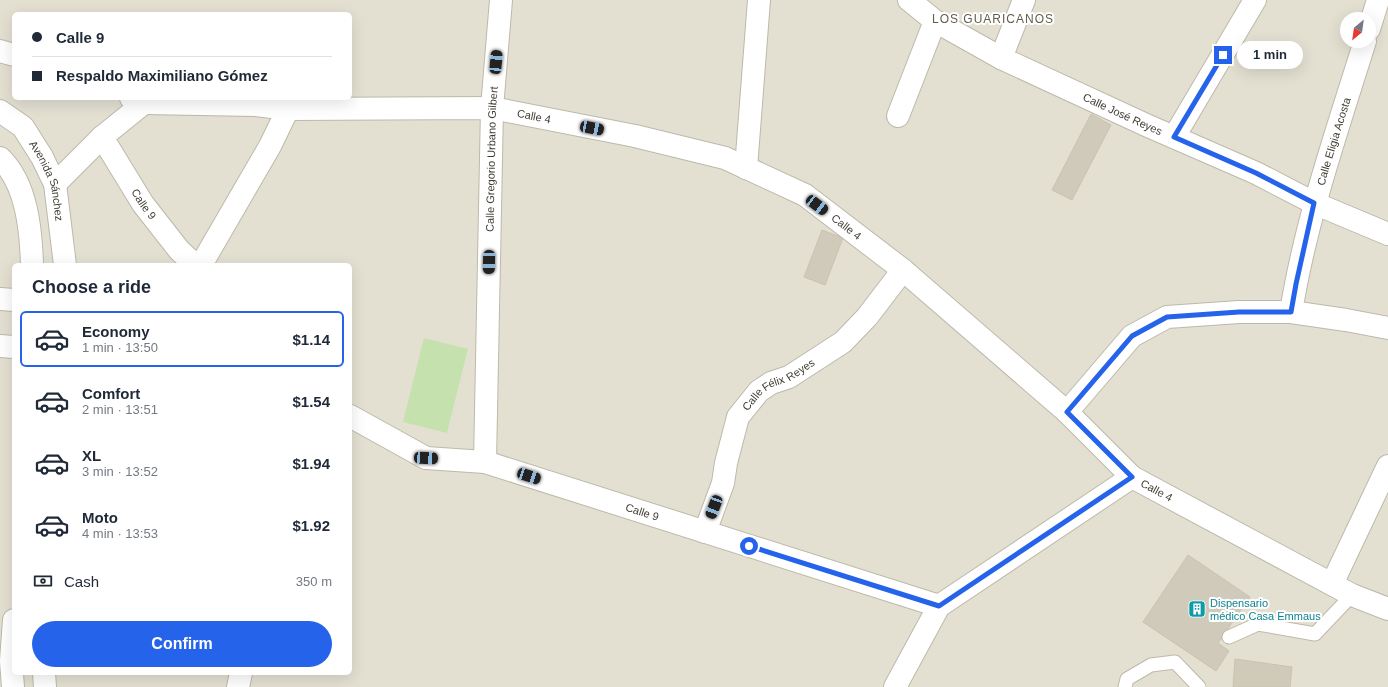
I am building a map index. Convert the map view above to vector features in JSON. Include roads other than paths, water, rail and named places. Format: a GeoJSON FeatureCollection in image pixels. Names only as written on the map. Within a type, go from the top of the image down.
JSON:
{"type":"FeatureCollection","features":[{"type":"Feature","properties":{"kind":"street","name":"Calle Gregorio Urbano Gilbert"},"geometry":{"type":"LineString","coordinates":[[485,462],[492,108],[501,0]]}},
{"type":"Feature","properties":{"kind":"street"},"geometry":{"type":"LineString","coordinates":[[746,168],[759,0]]}},
{"type":"Feature","properties":{"kind":"street","name":"Calle José Reyes"},"geometry":{"type":"LineString","coordinates":[[909,0],[935,21],[1001,58],[1256,173],[1314,203],[1388,234]]}},
{"type":"Feature","properties":{"kind":"street"},"geometry":{"type":"LineString","coordinates":[[1001,58],[1024,0]]}},
{"type":"Feature","properties":{"kind":"street"},"geometry":{"type":"LineString","coordinates":[[1174,137],[1255,0]]}},
{"type":"Feature","properties":{"kind":"street"},"geometry":{"type":"LineString","coordinates":[[1374,12],[1378,0]]}},
{"type":"Feature","properties":{"kind":"street"},"geometry":{"type":"LineString","coordinates":[[898,116],[935,21]]}},
{"type":"Feature","properties":{"kind":"street","name":"Calle Eligia Acosta"},"geometry":{"type":"LineString","coordinates":[[1291,312],[1297,277],[1314,203],[1363,48]]}},
{"type":"Feature","properties":{"kind":"street"},"geometry":{"type":"LineString","coordinates":[[0,51],[12,54]]}},
{"type":"Feature","properties":{"kind":"street","name":"Calle 4"},"geometry":{"type":"LineString","coordinates":[[138,100],[256,105],[288,109],[492,108],[643,138],[725,158],[805,195],[903,270],[1067,412],[1132,477],[1352,595],[1388,609]]}},
{"type":"Feature","properties":{"kind":"street"},"geometry":{"type":"LineString","coordinates":[[55,184],[138,100]]}},
{"type":"Feature","properties":{"kind":"street"},"geometry":{"type":"LineString","coordinates":[[202,263],[270,146],[288,109]]}},
{"type":"Feature","properties":{"kind":"street","name":"Avenida Sánchez"},"geometry":{"type":"LineString","coordinates":[[0,111],[23,127],[42,157],[55,184],[65,263]]}},
{"type":"Feature","properties":{"kind":"street","name":"Calle 9"},"geometry":{"type":"LineString","coordinates":[[102,137],[143,204],[179,250],[193,263]]}},
{"type":"Feature","properties":{"kind":"street"},"geometry":{"type":"LineString","coordinates":[[0,158],[12,174],[20,190],[27,218],[32,263]]}},
{"type":"Feature","properties":{"kind":"street","name":"Calle Félix Reyes"},"geometry":{"type":"LineString","coordinates":[[705,532],[723,482],[726,463],[738,417],[759,391],[771,383],[789,377],[843,342],[867,317],[903,270]]}},
{"type":"Feature","properties":{"kind":"street"},"geometry":{"type":"LineString","coordinates":[[0,299],[12,300]]}},
{"type":"Feature","properties":{"kind":"street"},"geometry":{"type":"LineString","coordinates":[[1067,412],[1132,336],[1167,317],[1239,312],[1291,312],[1388,328]]}},
{"type":"Feature","properties":{"kind":"street"},"geometry":{"type":"LineString","coordinates":[[0,346],[12,347]]}},
{"type":"Feature","properties":{"kind":"street","name":"Calle 9"},"geometry":{"type":"LineString","coordinates":[[352,417],[426,458],[485,462],[939,606]]}},
{"type":"Feature","properties":{"kind":"street"},"geometry":{"type":"LineString","coordinates":[[1332,584],[1388,466]]}},
{"type":"Feature","properties":{"kind":"street"},"geometry":{"type":"LineString","coordinates":[[895,687],[939,606],[1132,477]]}},
{"type":"Feature","properties":{"kind":"street"},"geometry":{"type":"LineString","coordinates":[[12,634],[8,661],[14,687]]}},
{"type":"Feature","properties":{"kind":"street"},"geometry":{"type":"LineString","coordinates":[[44,675],[45,687]]}},
{"type":"Feature","properties":{"kind":"street"},"geometry":{"type":"LineString","coordinates":[[238,687],[241,675]]}},
{"type":"Feature","properties":{"kind":"lane"},"geometry":{"type":"LineString","coordinates":[[1229,638],[1258,624],[1316,634],[1352,595]]}},
{"type":"Feature","properties":{"kind":"lane"},"geometry":{"type":"LineString","coordinates":[[1125,687],[1127,679],[1151,665],[1175,662],[1199,687]]}},
{"type":"Feature","properties":{"kind":"place","name":"Dispensario médico Casa Emmaus"},"geometry":{"type":"Point","coordinates":[1197,609]}},
{"type":"Feature","properties":{"kind":"district","name":"LOS GUARICANOS"},"geometry":{"type":"Point","coordinates":[993,19]}}]}
